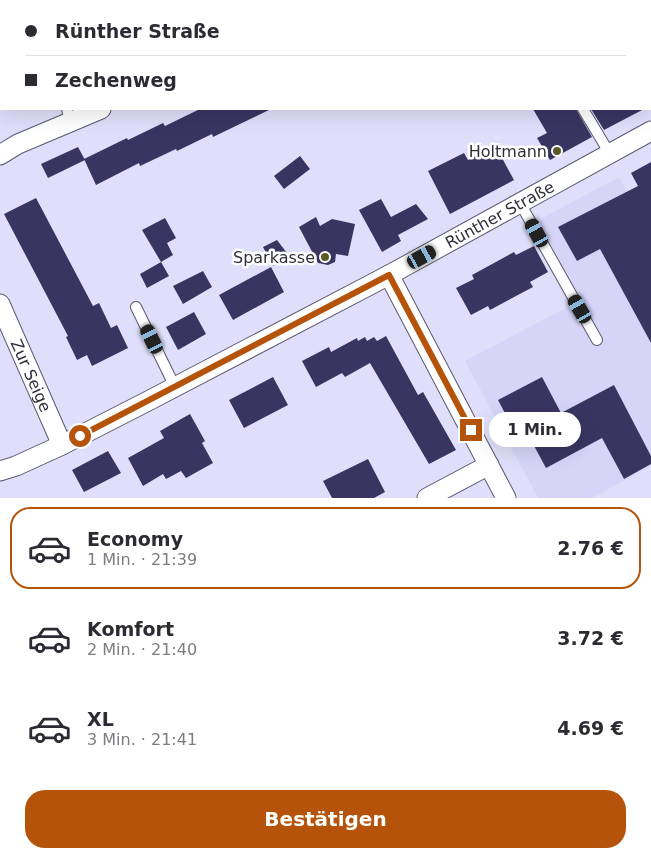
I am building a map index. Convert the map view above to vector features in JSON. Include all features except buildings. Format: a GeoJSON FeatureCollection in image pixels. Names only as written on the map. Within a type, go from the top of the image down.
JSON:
{"type":"FeatureCollection","features":[{"type":"Feature","properties":{"kind":"street"},"geometry":{"type":"LineString","coordinates":[[0,155],[68,115],[96,110]]}},
{"type":"Feature","properties":{"kind":"street","name":"Rünther Straße"},"geometry":{"type":"LineString","coordinates":[[0,471],[62,446],[175,387],[389,275],[651,131]]}},
{"type":"Feature","properties":{"kind":"street"},"geometry":{"type":"LineString","coordinates":[[389,275],[506,498]]}},
{"type":"Feature","properties":{"kind":"street","name":"Zur Seige"},"geometry":{"type":"LineString","coordinates":[[0,304],[62,446]]}},
{"type":"Feature","properties":{"kind":"street"},"geometry":{"type":"LineString","coordinates":[[427,498],[489,465]]}},
{"type":"Feature","properties":{"kind":"lane"},"geometry":{"type":"LineString","coordinates":[[585,110],[610,154]]}},
{"type":"Feature","properties":{"kind":"lane"},"geometry":{"type":"LineString","coordinates":[[520,203],[597,340]]}},
{"type":"Feature","properties":{"kind":"lane"},"geometry":{"type":"LineString","coordinates":[[136,307],[175,387]]}},
{"type":"Feature","properties":{"kind":"shaded area"},"geometry":{"type":"Polygon","coordinates":[[[619,177],[651,237],[651,466],[592,498],[538,498],[465,361],[569,306],[527,226],[619,177]]]}},
{"type":"Feature","properties":{"kind":"place","name":"Holtmann"},"geometry":{"type":"Point","coordinates":[557,151]}},
{"type":"Feature","properties":{"kind":"place","name":"Sparkasse"},"geometry":{"type":"Point","coordinates":[325,257]}},
{"type":"Feature","properties":{"kind":"route"},"geometry":{"type":"LineString","coordinates":[[80,436],[389,275],[471,430]]}}]}
